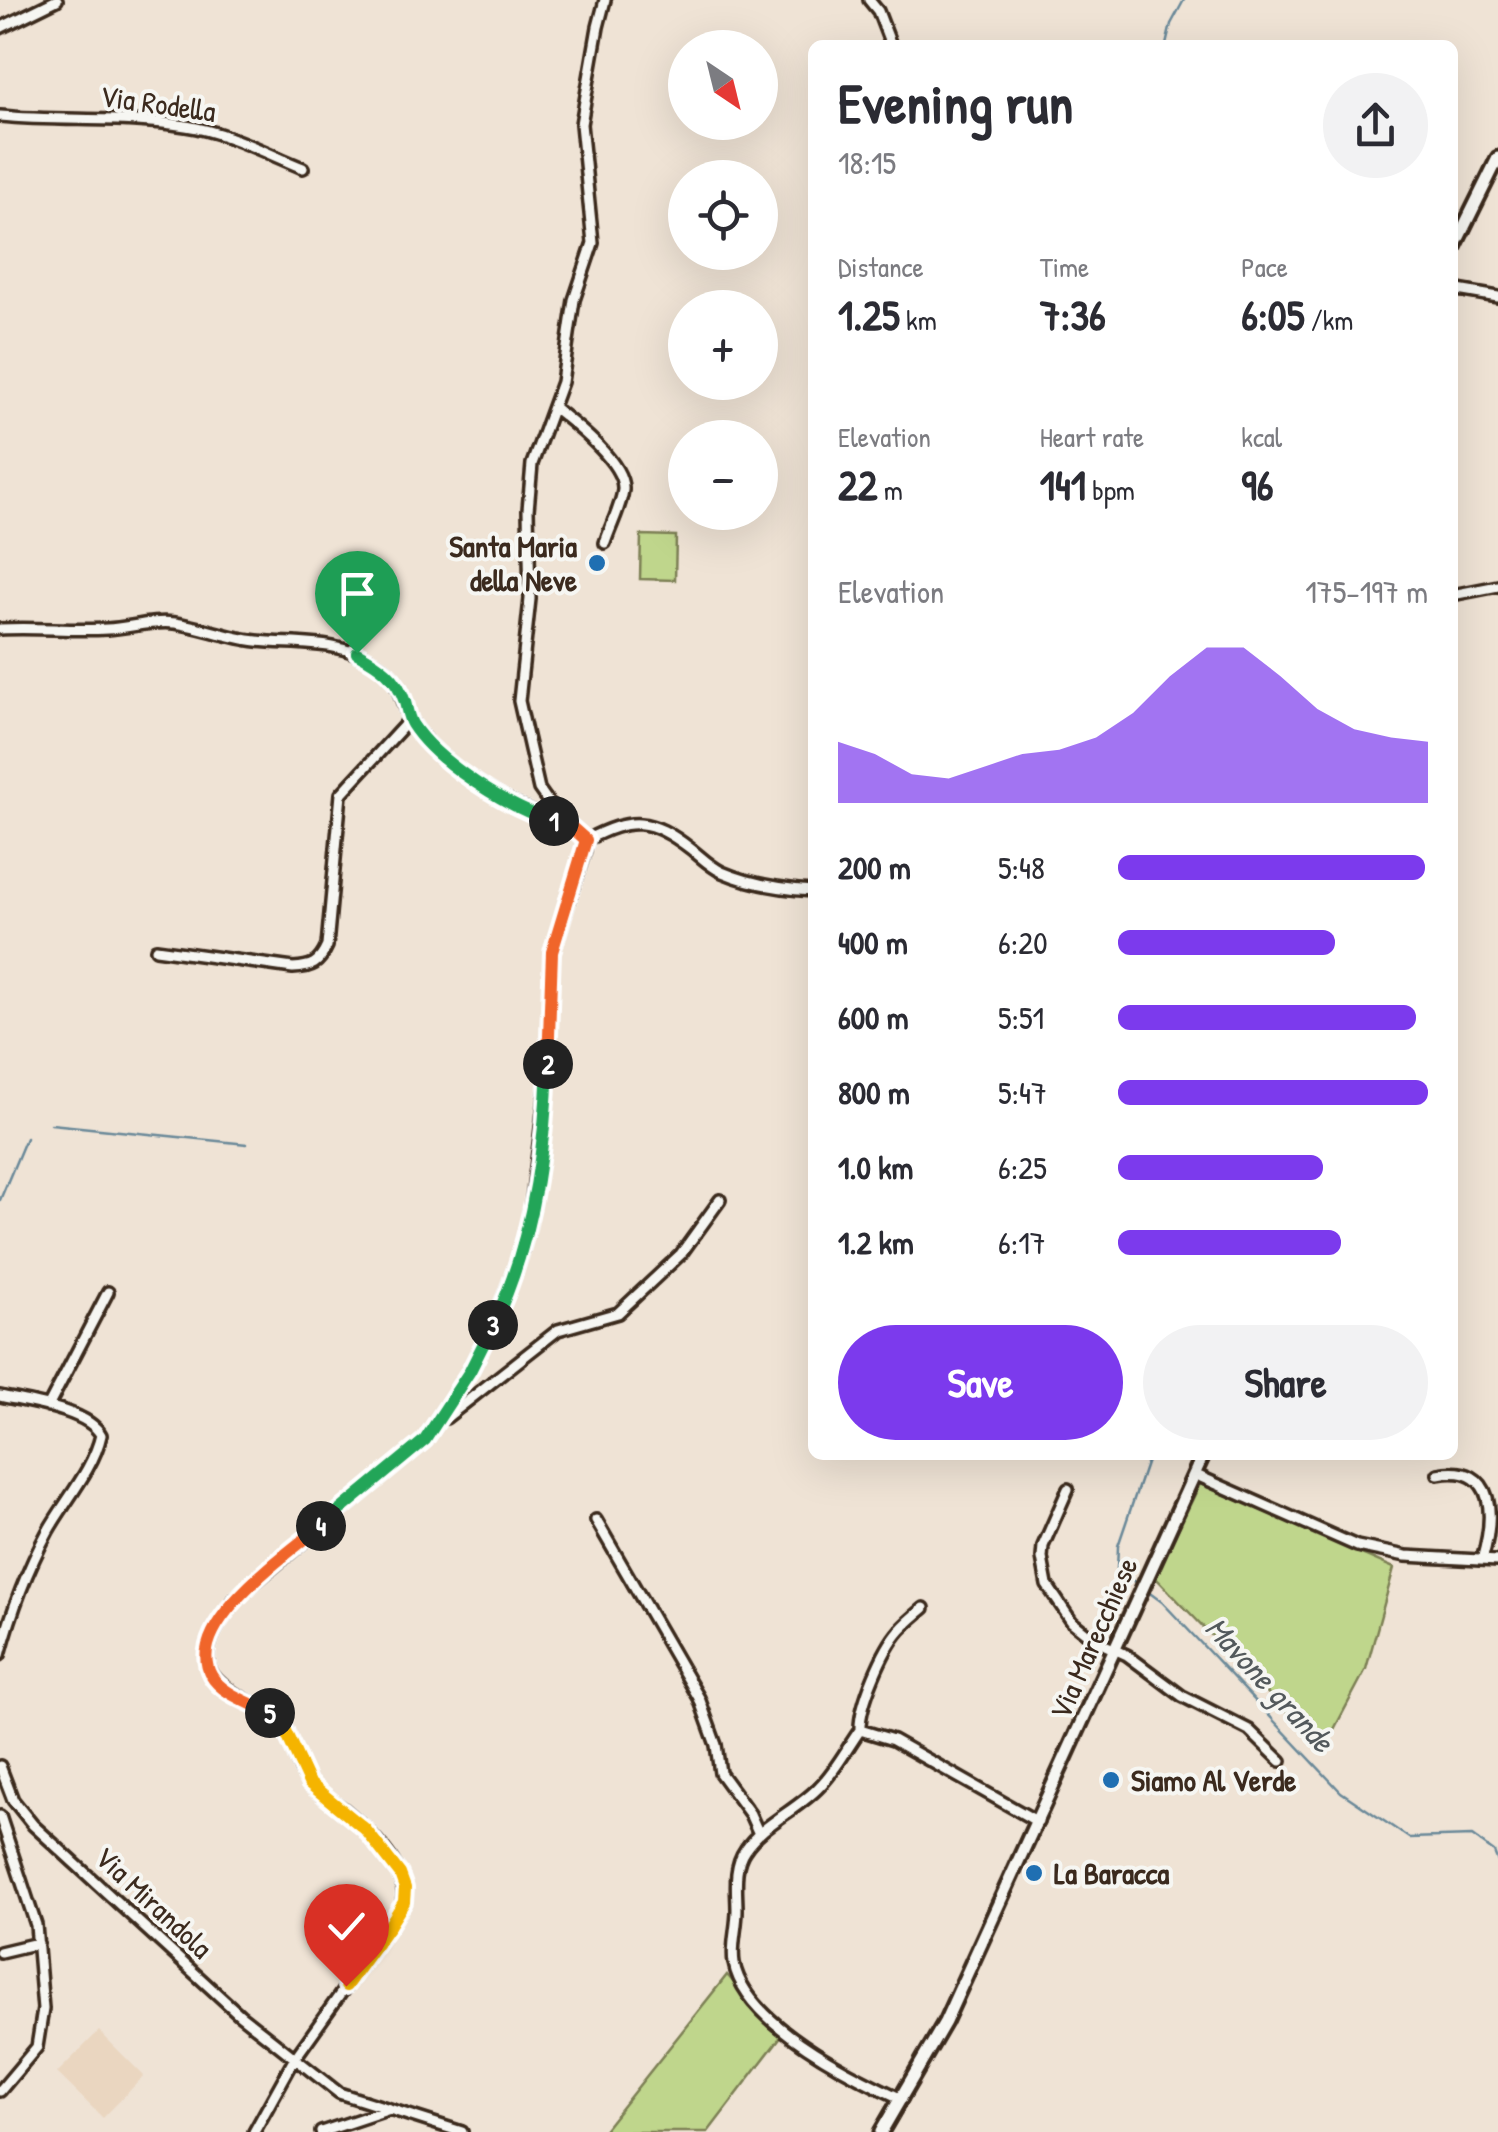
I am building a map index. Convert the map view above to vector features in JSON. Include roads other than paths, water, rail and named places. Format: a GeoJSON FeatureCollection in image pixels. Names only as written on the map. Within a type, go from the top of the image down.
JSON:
{"type":"FeatureCollection","features":[{"type":"Feature","properties":{"kind":"main road"},"geometry":{"type":"LineString","coordinates":[[1458,240],[1498,158]]}},
{"type":"Feature","properties":{"kind":"main road","name":"Via Marecchiese"},"geometry":{"type":"LineString","coordinates":[[881,2132],[945,2022],[1201,1460]]}},
{"type":"Feature","properties":{"kind":"street"},"geometry":{"type":"LineString","coordinates":[[0,28],[57,0]]}},
{"type":"Feature","properties":{"kind":"street"},"geometry":{"type":"LineString","coordinates":[[586,840],[558,816],[539,789],[519,700],[530,599],[528,510],[532,464],[562,382],[574,300],[592,242],[581,124],[606,0]]}},
{"type":"Feature","properties":{"kind":"street"},"geometry":{"type":"LineString","coordinates":[[869,0],[878,11],[889,40]]}},
{"type":"Feature","properties":{"kind":"street","name":"Via Rodella"},"geometry":{"type":"LineString","coordinates":[[0,116],[80,116],[188,126],[303,168]]}},
{"type":"Feature","properties":{"kind":"street"},"geometry":{"type":"LineString","coordinates":[[1458,290],[1498,297]]}},
{"type":"Feature","properties":{"kind":"street"},"geometry":{"type":"LineString","coordinates":[[552,407],[596,444],[621,479],[623,491],[605,542]]}},
{"type":"Feature","properties":{"kind":"street"},"geometry":{"type":"LineString","coordinates":[[1458,594],[1498,586]]}},
{"type":"Feature","properties":{"kind":"street"},"geometry":{"type":"LineString","coordinates":[[0,628],[81,630],[173,623],[224,637],[329,645],[357,653],[390,674],[424,740],[513,806],[568,824]]}},
{"type":"Feature","properties":{"kind":"street"},"geometry":{"type":"LineString","coordinates":[[156,949],[293,968],[310,968],[320,961],[326,946],[342,794],[410,719]]}},
{"type":"Feature","properties":{"kind":"street"},"geometry":{"type":"LineString","coordinates":[[586,840],[631,822],[650,824],[672,834],[718,870],[752,882],[808,890]]}},
{"type":"Feature","properties":{"kind":"street"},"geometry":{"type":"LineString","coordinates":[[254,2132],[295,2058],[398,1913],[405,1888],[400,1874],[365,1829],[309,1783],[276,1716],[221,1687],[212,1678],[207,1652],[214,1628],[235,1600],[425,1440],[470,1371],[496,1319],[529,1224],[548,1081],[552,952],[586,840]]}},
{"type":"Feature","properties":{"kind":"street"},"geometry":{"type":"LineString","coordinates":[[436,1427],[558,1330],[605,1318],[627,1305],[681,1254],[720,1200]]}},
{"type":"Feature","properties":{"kind":"street"},"geometry":{"type":"LineString","coordinates":[[48,1408],[108,1292]]}},
{"type":"Feature","properties":{"kind":"street"},"geometry":{"type":"LineString","coordinates":[[0,1396],[78,1416],[93,1424],[101,1435],[46,1533],[22,1587],[0,1655]]}},
{"type":"Feature","properties":{"kind":"street"},"geometry":{"type":"LineString","coordinates":[[1438,1474],[1461,1470],[1476,1479],[1484,1493],[1491,1518],[1482,1560]]}},
{"type":"Feature","properties":{"kind":"street"},"geometry":{"type":"LineString","coordinates":[[1194,1474],[1358,1546],[1406,1556],[1498,1560]]}},
{"type":"Feature","properties":{"kind":"street"},"geometry":{"type":"LineString","coordinates":[[1068,1489],[1043,1546],[1043,1572],[1047,1586],[1072,1622],[1085,1634],[1127,1654],[1182,1696],[1249,1730],[1281,1761]]}},
{"type":"Feature","properties":{"kind":"street"},"geometry":{"type":"LineString","coordinates":[[596,1520],[699,1698],[716,1744],[720,1773],[750,1814],[758,1834]]}},
{"type":"Feature","properties":{"kind":"street"},"geometry":{"type":"LineString","coordinates":[[902,2100],[836,2068],[803,2045],[764,2012],[737,1976],[733,1959],[737,1874],[742,1854],[758,1834],[819,1788],[860,1730],[869,1691],[889,1647],[924,1608]]}},
{"type":"Feature","properties":{"kind":"street"},"geometry":{"type":"LineString","coordinates":[[860,1730],[893,1740],[1038,1822]]}},
{"type":"Feature","properties":{"kind":"street","name":"Via Mirandola"},"geometry":{"type":"LineString","coordinates":[[0,1766],[13,1800],[34,1825],[240,2015],[340,2093],[462,2132]]}},
{"type":"Feature","properties":{"kind":"street"},"geometry":{"type":"LineString","coordinates":[[0,1816],[27,1893],[38,1943],[43,2009],[38,2048],[0,2091]]}},
{"type":"Feature","properties":{"kind":"street"},"geometry":{"type":"LineString","coordinates":[[0,1952],[38,1943]]}},
{"type":"Feature","properties":{"kind":"street"},"geometry":{"type":"LineString","coordinates":[[321,2132],[390,2109]]}},
{"type":"Feature","properties":{"kind":"waterway","name":"Mavone grande"},"geometry":{"type":"LineString","coordinates":[[1167,40],[1184,0]]}},
{"type":"Feature","properties":{"kind":"waterway"},"geometry":{"type":"LineString","coordinates":[[51,1124],[247,1144]]}},
{"type":"Feature","properties":{"kind":"waterway"},"geometry":{"type":"LineString","coordinates":[[0,1200],[26,1138]]}},
{"type":"Feature","properties":{"kind":"waterway","name":"Mavone grande"},"geometry":{"type":"LineString","coordinates":[[1141,1586],[1117,1569],[1118,1546],[1147,1460]]}},
{"type":"Feature","properties":{"kind":"waterway","name":"Mavone grande"},"geometry":{"type":"LineString","coordinates":[[1147,1591],[1162,1602],[1341,1792],[1409,1838],[1472,1836],[1494,1852],[1498,1862]]}},
{"type":"Feature","properties":{"kind":"place","name":"Santa Maria della Neve"},"geometry":{"type":"Point","coordinates":[597,563]}},
{"type":"Feature","properties":{"kind":"place","name":"Siamo Al Verde"},"geometry":{"type":"Point","coordinates":[1111,1780]}},
{"type":"Feature","properties":{"kind":"place","name":"La Baracca"},"geometry":{"type":"Point","coordinates":[1034,1873]}}]}
